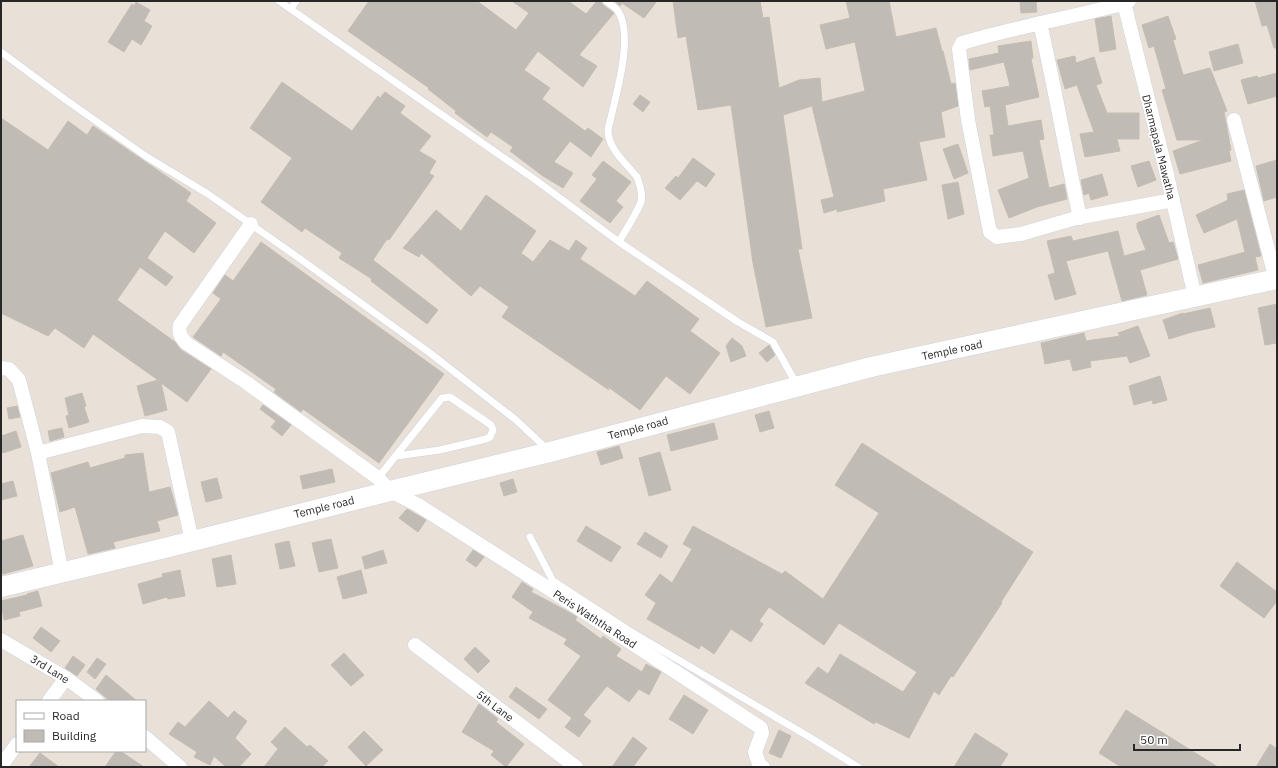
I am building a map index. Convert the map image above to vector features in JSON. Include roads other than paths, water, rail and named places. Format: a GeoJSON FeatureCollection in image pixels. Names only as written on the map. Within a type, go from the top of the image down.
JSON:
{"type":"FeatureCollection","features":[{"type":"Feature","properties":{"kind":"street"},"geometry":{"type":"LineString","coordinates":[[1126,2],[1077,16],[999,32],[962,43],[959,49],[968,120],[980,188],[990,232],[998,237],[1021,234],[1080,218],[1173,200]]}},
{"type":"Feature","properties":{"kind":"street","name":"Dharmapala Mawatha"},"geometry":{"type":"LineString","coordinates":[[1126,2],[1126,11],[1173,200],[1195,297]]}},
{"type":"Feature","properties":{"kind":"street"},"geometry":{"type":"LineString","coordinates":[[1040,24],[1054,85],[1080,218]]}},
{"type":"Feature","properties":{"kind":"street"},"geometry":{"type":"LineString","coordinates":[[1234,120],[1276,280]]}},
{"type":"Feature","properties":{"kind":"street"},"geometry":{"type":"LineString","coordinates":[[251,224],[180,325],[180,336],[186,343],[247,383],[384,484]]}},
{"type":"Feature","properties":{"kind":"street","name":"Temple road"},"geometry":{"type":"LineString","coordinates":[[1,587],[192,541],[384,484],[550,452],[879,365],[1276,280]]}},
{"type":"Feature","properties":{"kind":"street"},"geometry":{"type":"LineString","coordinates":[[1,368],[9,369],[19,380],[38,453],[62,572]]}},
{"type":"Feature","properties":{"kind":"street"},"geometry":{"type":"LineString","coordinates":[[38,453],[142,426],[160,426],[168,432],[192,541]]}},
{"type":"Feature","properties":{"kind":"street","name":"Peris Waththa Road"},"geometry":{"type":"LineString","coordinates":[[384,484],[545,586],[761,728],[762,733],[755,752],[759,764],[763,767]]}},
{"type":"Feature","properties":{"kind":"street","name":"3rd Lane"},"geometry":{"type":"LineString","coordinates":[[1,640],[66,678],[96,700]]}},
{"type":"Feature","properties":{"kind":"street","name":"5th Lane"},"geometry":{"type":"LineString","coordinates":[[415,645],[576,767]]}},
{"type":"Feature","properties":{"kind":"street"},"geometry":{"type":"LineString","coordinates":[[50,700],[66,678]]}},
{"type":"Feature","properties":{"kind":"street"},"geometry":{"type":"LineString","coordinates":[[146,738],[180,767]]}},
{"type":"Feature","properties":{"kind":"street"},"geometry":{"type":"LineString","coordinates":[[1,766],[16,745]]}},
{"type":"Feature","properties":{"kind":"lane"},"geometry":{"type":"LineString","coordinates":[[279,1],[537,181],[620,242],[738,322],[774,342],[798,386]]}},
{"type":"Feature","properties":{"kind":"lane"},"geometry":{"type":"LineString","coordinates":[[290,9],[296,1]]}},
{"type":"Feature","properties":{"kind":"lane"},"geometry":{"type":"LineString","coordinates":[[606,1],[618,11],[622,24],[624,40],[624,62],[608,130],[608,136],[610,144],[637,177],[640,183],[642,195],[640,203],[620,242]]}},
{"type":"Feature","properties":{"kind":"lane"},"geometry":{"type":"LineString","coordinates":[[1,52],[141,153],[208,194],[251,224],[436,358],[516,420],[550,452]]}},
{"type":"Feature","properties":{"kind":"lane"},"geometry":{"type":"LineString","coordinates":[[384,484],[396,456],[442,398],[446,396],[450,397],[491,425],[493,430],[490,437],[486,439],[440,450],[396,456]]}},
{"type":"Feature","properties":{"kind":"lane"},"geometry":{"type":"LineString","coordinates":[[530,537],[554,581],[628,630],[858,767]]}}]}
